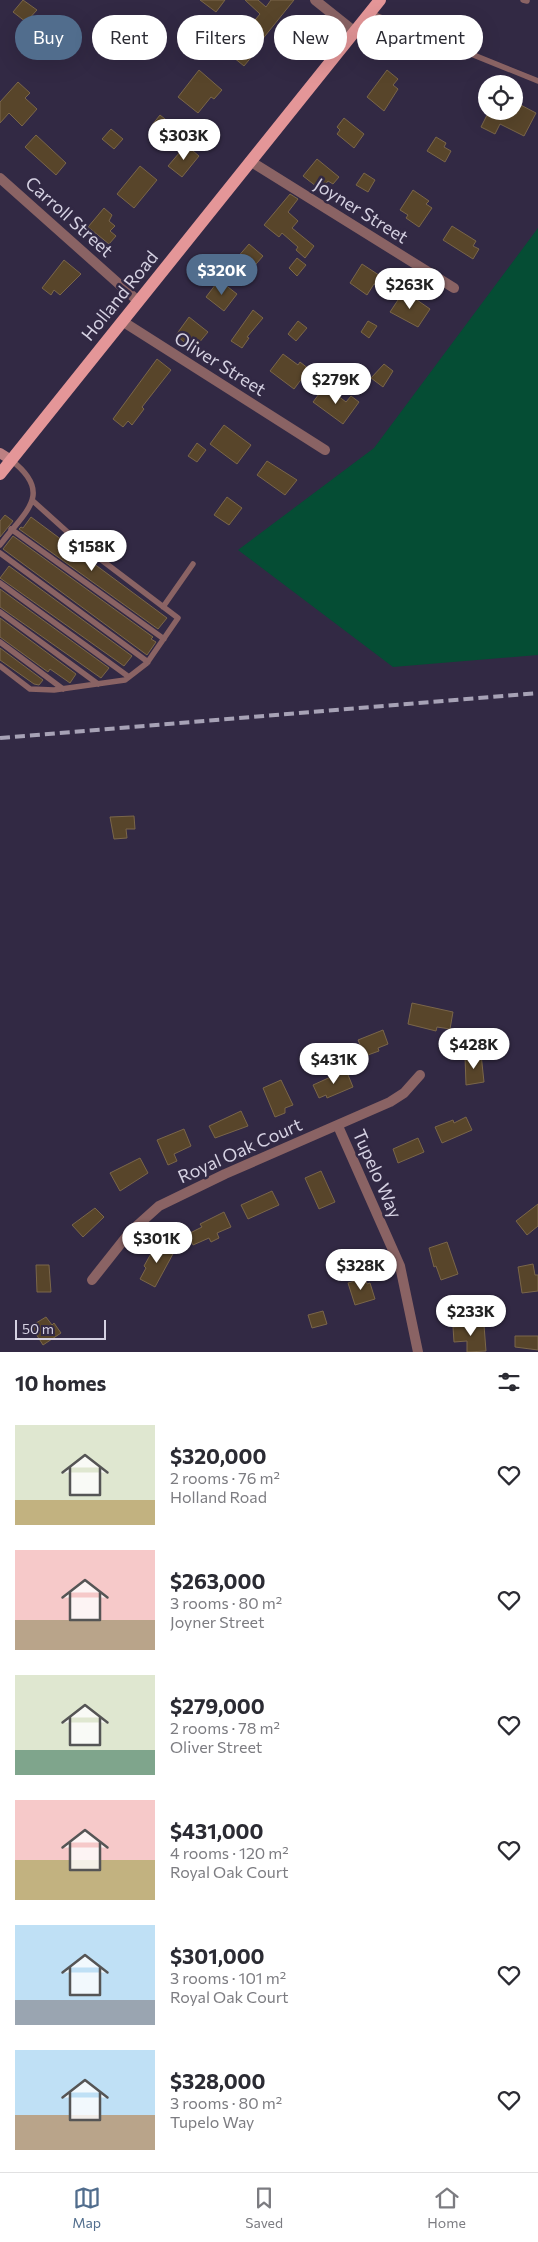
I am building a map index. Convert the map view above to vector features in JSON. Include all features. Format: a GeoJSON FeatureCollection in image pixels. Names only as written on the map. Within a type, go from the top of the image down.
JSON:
{"type":"FeatureCollection","features":[{"type":"Feature","properties":{"kind":"main road","name":"Holland Road"},"geometry":{"type":"LineString","coordinates":[[0,474],[5,457],[122,321],[380,0]]}},
{"type":"Feature","properties":{"kind":"street"},"geometry":{"type":"LineString","coordinates":[[316,0],[355,32]]}},
{"type":"Feature","properties":{"kind":"street","name":"Joyner Street"},"geometry":{"type":"LineString","coordinates":[[250,161],[454,288]]}},
{"type":"Feature","properties":{"kind":"street","name":"Carroll Street"},"geometry":{"type":"LineString","coordinates":[[0,178],[138,301]]}},
{"type":"Feature","properties":{"kind":"street","name":"Oliver Street"},"geometry":{"type":"LineString","coordinates":[[122,321],[325,450]]}},
{"type":"Feature","properties":{"kind":"street","name":"Royal Oak Court"},"geometry":{"type":"LineString","coordinates":[[92,1280],[130,1232],[159,1206],[226,1174],[390,1102],[404,1093],[420,1075]]}},
{"type":"Feature","properties":{"kind":"street","name":"Tupelo Way"},"geometry":{"type":"LineString","coordinates":[[338,1126],[400,1266],[418,1352]]}},
{"type":"Feature","properties":{"kind":"lane"},"geometry":{"type":"LineString","coordinates":[[370,13],[538,80]]}},
{"type":"Feature","properties":{"kind":"lane"},"geometry":{"type":"LineString","coordinates":[[0,545],[33,501],[35,489],[28,476],[5,457]]}},
{"type":"Feature","properties":{"kind":"lane"},"geometry":{"type":"LineString","coordinates":[[0,666],[30,689],[63,688],[125,680],[148,662],[178,618],[83,546],[33,501]]}},
{"type":"Feature","properties":{"kind":"lane"},"geometry":{"type":"LineString","coordinates":[[12,529],[164,639]]}},
{"type":"Feature","properties":{"kind":"lane"},"geometry":{"type":"LineString","coordinates":[[0,553],[148,662]]}},
{"type":"Feature","properties":{"kind":"lane"},"geometry":{"type":"LineString","coordinates":[[163,607],[193,564]]}},
{"type":"Feature","properties":{"kind":"lane"},"geometry":{"type":"LineString","coordinates":[[0,583],[129,676]]}},
{"type":"Feature","properties":{"kind":"lane"},"geometry":{"type":"LineString","coordinates":[[0,612],[98,684]]}},
{"type":"Feature","properties":{"kind":"lane"},"geometry":{"type":"LineString","coordinates":[[0,642],[63,688]]}},
{"type":"Feature","properties":{"kind":"green space"},"geometry":{"type":"Polygon","coordinates":[[[538,228],[538,655],[393,667],[238,550],[374,448],[538,228]]]}},
{"type":"Feature","properties":{"kind":"building"},"geometry":{"type":"Polygon","coordinates":[[[23,0],[37,10],[32,15],[17,15],[13,12],[23,0]]]}},
{"type":"Feature","properties":{"kind":"building"},"geometry":{"type":"Polygon","coordinates":[[[200,0],[225,0],[216,12],[200,0]]]}},
{"type":"Feature","properties":{"kind":"building"},"geometry":{"type":"Polygon","coordinates":[[[245,0],[258,0],[266,7],[271,0],[294,0],[282,15],[274,15],[274,25],[264,37],[264,15],[260,14],[245,0]]]}},
{"type":"Feature","properties":{"kind":"building"},"geometry":{"type":"Polygon","coordinates":[[[237,60],[249,60],[244,66],[237,60]]]}},
{"type":"Feature","properties":{"kind":"building"},"geometry":{"type":"Polygon","coordinates":[[[199,70],[222,90],[214,99],[211,97],[198,113],[178,97],[199,70]]]}},
{"type":"Feature","properties":{"kind":"building"},"geometry":{"type":"Polygon","coordinates":[[[387,70],[398,79],[393,85],[398,89],[384,111],[367,97],[387,70]]]}},
{"type":"Feature","properties":{"kind":"building"},"geometry":{"type":"Polygon","coordinates":[[[18,82],[30,93],[25,98],[37,109],[22,126],[9,113],[0,123],[0,102],[18,82]]]}},
{"type":"Feature","properties":{"kind":"building"},"geometry":{"type":"Polygon","coordinates":[[[523,106],[536,113],[524,136],[500,124],[495,134],[481,127],[484,120],[523,120],[523,106]]]}},
{"type":"Feature","properties":{"kind":"building"},"geometry":{"type":"Polygon","coordinates":[[[160,115],[170,123],[162,132],[152,125],[160,115]]]}},
{"type":"Feature","properties":{"kind":"building"},"geometry":{"type":"Polygon","coordinates":[[[344,118],[364,134],[354,148],[337,134],[340,130],[337,127],[344,118]]]}},
{"type":"Feature","properties":{"kind":"building"},"geometry":{"type":"Polygon","coordinates":[[[111,129],[123,139],[114,149],[102,139],[111,129]]]}},
{"type":"Feature","properties":{"kind":"building"},"geometry":{"type":"Polygon","coordinates":[[[36,135],[66,163],[56,175],[25,147],[36,135]]]}},
{"type":"Feature","properties":{"kind":"building"},"geometry":{"type":"Polygon","coordinates":[[[436,137],[446,143],[444,147],[451,151],[445,162],[427,151],[436,137]]]}},
{"type":"Feature","properties":{"kind":"building"},"geometry":{"type":"Polygon","coordinates":[[[186,145],[199,156],[182,177],[168,166],[186,145]]]}},
{"type":"Feature","properties":{"kind":"building"},"geometry":{"type":"Polygon","coordinates":[[[317,159],[339,177],[333,184],[328,181],[321,190],[303,176],[317,159]]]}},
{"type":"Feature","properties":{"kind":"building"},"geometry":{"type":"Polygon","coordinates":[[[140,166],[157,180],[134,208],[117,194],[140,166]]]}},
{"type":"Feature","properties":{"kind":"building"},"geometry":{"type":"Polygon","coordinates":[[[364,173],[375,180],[368,192],[356,185],[364,173]]]}},
{"type":"Feature","properties":{"kind":"building"},"geometry":{"type":"Polygon","coordinates":[[[413,190],[429,201],[426,204],[432,208],[419,227],[406,218],[408,215],[400,210],[413,190]]]}},
{"type":"Feature","properties":{"kind":"building"},"geometry":{"type":"Polygon","coordinates":[[[290,194],[298,199],[288,212],[298,221],[292,228],[314,246],[305,258],[296,250],[298,247],[282,233],[279,237],[264,225],[290,194]]]}},
{"type":"Feature","properties":{"kind":"building"},"geometry":{"type":"Polygon","coordinates":[[[104,208],[112,215],[109,221],[115,226],[110,231],[116,236],[109,244],[88,227],[104,208]]]}},
{"type":"Feature","properties":{"kind":"building"},"geometry":{"type":"Polygon","coordinates":[[[452,226],[476,241],[473,246],[479,249],[473,259],[443,240],[452,226]]]}},
{"type":"Feature","properties":{"kind":"building"},"geometry":{"type":"Polygon","coordinates":[[[249,244],[263,256],[250,271],[236,259],[249,244]]]}},
{"type":"Feature","properties":{"kind":"building"},"geometry":{"type":"Polygon","coordinates":[[[297,258],[306,265],[297,276],[289,268],[297,258]]]}},
{"type":"Feature","properties":{"kind":"building"},"geometry":{"type":"Polygon","coordinates":[[[64,260],[81,274],[60,295],[54,290],[51,295],[42,288],[64,260]]]}},
{"type":"Feature","properties":{"kind":"building"},"geometry":{"type":"Polygon","coordinates":[[[362,264],[385,279],[380,287],[374,284],[367,295],[350,283],[362,264]]]}},
{"type":"Feature","properties":{"kind":"building"},"geometry":{"type":"Polygon","coordinates":[[[219,280],[237,294],[224,311],[206,297],[219,280]]]}},
{"type":"Feature","properties":{"kind":"building"},"geometry":{"type":"Polygon","coordinates":[[[404,291],[430,309],[418,327],[390,312],[404,291]]]}},
{"type":"Feature","properties":{"kind":"building"},"geometry":{"type":"Polygon","coordinates":[[[253,310],[263,318],[247,337],[249,338],[242,348],[231,341],[253,310]]]}},
{"type":"Feature","properties":{"kind":"building"},"geometry":{"type":"Polygon","coordinates":[[[189,317],[208,332],[193,350],[176,335],[189,317]]]}},
{"type":"Feature","properties":{"kind":"building"},"geometry":{"type":"Polygon","coordinates":[[[298,321],[307,328],[296,341],[288,334],[298,321]]]}},
{"type":"Feature","properties":{"kind":"building"},"geometry":{"type":"Polygon","coordinates":[[[368,321],[377,326],[369,338],[361,332],[368,321]]]}},
{"type":"Feature","properties":{"kind":"building"},"geometry":{"type":"Polygon","coordinates":[[[283,354],[298,365],[300,362],[309,369],[294,389],[270,371],[283,354]]]}},
{"type":"Feature","properties":{"kind":"building"},"geometry":{"type":"Polygon","coordinates":[[[157,359],[171,370],[142,407],[144,409],[132,425],[128,421],[123,427],[113,419],[157,359]]]}},
{"type":"Feature","properties":{"kind":"building"},"geometry":{"type":"Polygon","coordinates":[[[384,364],[393,371],[383,387],[371,378],[384,364]]]}},
{"type":"Feature","properties":{"kind":"building"},"geometry":{"type":"Polygon","coordinates":[[[325,386],[346,402],[351,396],[359,402],[343,424],[313,402],[325,386]]]}},
{"type":"Feature","properties":{"kind":"building"},"geometry":{"type":"Polygon","coordinates":[[[224,425],[251,445],[237,464],[210,444],[224,425]]]}},
{"type":"Feature","properties":{"kind":"building"},"geometry":{"type":"Polygon","coordinates":[[[197,443],[206,450],[197,462],[188,456],[197,443]]]}},
{"type":"Feature","properties":{"kind":"building"},"geometry":{"type":"Polygon","coordinates":[[[267,461],[297,480],[285,495],[257,475],[267,461]]]}},
{"type":"Feature","properties":{"kind":"building"},"geometry":{"type":"Polygon","coordinates":[[[227,497],[242,508],[229,525],[214,515],[227,497]]]}},
{"type":"Feature","properties":{"kind":"building"},"geometry":{"type":"Polygon","coordinates":[[[5,515],[13,521],[0,537],[0,521],[5,515]]]}},
{"type":"Feature","properties":{"kind":"building"},"geometry":{"type":"Polygon","coordinates":[[[31,517],[167,618],[158,629],[19,529],[23,528],[31,517]]]}},
{"type":"Feature","properties":{"kind":"building"},"geometry":{"type":"Polygon","coordinates":[[[13,536],[153,637],[151,639],[156,642],[147,655],[3,549],[13,536]]]}},
{"type":"Feature","properties":{"kind":"building"},"geometry":{"type":"Polygon","coordinates":[[[9,566],[132,656],[124,666],[0,578],[9,566]]]}},
{"type":"Feature","properties":{"kind":"building"},"geometry":{"type":"Polygon","coordinates":[[[0,589],[109,668],[101,678],[0,607],[0,589]]]}},
{"type":"Feature","properties":{"kind":"building"},"geometry":{"type":"Polygon","coordinates":[[[0,618],[76,674],[70,683],[50,669],[48,672],[0,637],[0,618]]]}},
{"type":"Feature","properties":{"kind":"building"},"geometry":{"type":"Polygon","coordinates":[[[0,648],[43,680],[39,685],[34,684],[0,660],[0,648]]]}},
{"type":"Feature","properties":{"kind":"building"},"geometry":{"type":"Polygon","coordinates":[[[134,816],[135,829],[126,829],[127,838],[114,839],[110,817],[134,816]]]}},
{"type":"Feature","properties":{"kind":"building"},"geometry":{"type":"Polygon","coordinates":[[[412,1003],[453,1012],[450,1029],[437,1027],[436,1031],[408,1024],[412,1003]]]}},
{"type":"Feature","properties":{"kind":"building"},"geometry":{"type":"Polygon","coordinates":[[[383,1030],[388,1044],[378,1048],[379,1051],[365,1056],[358,1040],[383,1030]]]}},
{"type":"Feature","properties":{"kind":"building"},"geometry":{"type":"Polygon","coordinates":[[[481,1054],[484,1082],[466,1085],[465,1056],[481,1054]]]}},
{"type":"Feature","properties":{"kind":"building"},"geometry":{"type":"Polygon","coordinates":[[[346,1070],[353,1087],[327,1098],[326,1095],[319,1098],[313,1085],[346,1070]]]}},
{"type":"Feature","properties":{"kind":"building"},"geometry":{"type":"Polygon","coordinates":[[[281,1080],[293,1105],[285,1108],[285,1113],[275,1117],[263,1088],[281,1080]]]}},
{"type":"Feature","properties":{"kind":"building"},"geometry":{"type":"Polygon","coordinates":[[[241,1111],[248,1126],[215,1138],[209,1126],[241,1111]]]}},
{"type":"Feature","properties":{"kind":"building"},"geometry":{"type":"Polygon","coordinates":[[[466,1117],[472,1130],[442,1143],[435,1127],[453,1120],[454,1123],[466,1117]]]}},
{"type":"Feature","properties":{"kind":"building"},"geometry":{"type":"Polygon","coordinates":[[[184,1129],[191,1146],[174,1154],[177,1161],[168,1165],[157,1140],[184,1129]]]}},
{"type":"Feature","properties":{"kind":"building"},"geometry":{"type":"Polygon","coordinates":[[[418,1138],[424,1152],[398,1163],[393,1149],[418,1138]]]}},
{"type":"Feature","properties":{"kind":"building"},"geometry":{"type":"Polygon","coordinates":[[[140,1158],[148,1173],[120,1191],[110,1173],[140,1158]]]}},
{"type":"Feature","properties":{"kind":"building"},"geometry":{"type":"Polygon","coordinates":[[[321,1171],[335,1202],[319,1209],[305,1178],[321,1171]]]}},
{"type":"Feature","properties":{"kind":"building"},"geometry":{"type":"Polygon","coordinates":[[[272,1191],[279,1205],[248,1219],[241,1205],[272,1191]]]}},
{"type":"Feature","properties":{"kind":"building"},"geometry":{"type":"Polygon","coordinates":[[[538,1204],[538,1226],[527,1235],[516,1221],[538,1204]]]}},
{"type":"Feature","properties":{"kind":"building"},"geometry":{"type":"Polygon","coordinates":[[[95,1208],[104,1217],[83,1237],[72,1225],[95,1208]]]}},
{"type":"Feature","properties":{"kind":"building"},"geometry":{"type":"Polygon","coordinates":[[[224,1212],[231,1227],[217,1233],[219,1238],[211,1242],[209,1238],[193,1245],[188,1234],[202,1227],[200,1224],[224,1212]]]}},
{"type":"Feature","properties":{"kind":"building"},"geometry":{"type":"Polygon","coordinates":[[[158,1241],[174,1252],[155,1287],[140,1279],[146,1268],[144,1266],[158,1241]]]}},
{"type":"Feature","properties":{"kind":"building"},"geometry":{"type":"Polygon","coordinates":[[[447,1242],[458,1274],[441,1280],[436,1266],[434,1267],[429,1248],[447,1242]]]}},
{"type":"Feature","properties":{"kind":"building"},"geometry":{"type":"Polygon","coordinates":[[[533,1264],[535,1275],[538,1275],[538,1291],[522,1293],[518,1267],[533,1264]]]}},
{"type":"Feature","properties":{"kind":"building"},"geometry":{"type":"Polygon","coordinates":[[[36,1265],[49,1265],[51,1292],[37,1292],[36,1265]]]}},
{"type":"Feature","properties":{"kind":"building"},"geometry":{"type":"Polygon","coordinates":[[[365,1278],[367,1284],[370,1283],[375,1299],[355,1305],[348,1283],[365,1278]]]}},
{"type":"Feature","properties":{"kind":"building"},"geometry":{"type":"Polygon","coordinates":[[[323,1311],[327,1324],[312,1328],[308,1315],[323,1311]]]}},
{"type":"Feature","properties":{"kind":"building"},"geometry":{"type":"Polygon","coordinates":[[[46,1317],[52,1325],[54,1323],[61,1333],[43,1345],[31,1326],[46,1317]]]}},
{"type":"Feature","properties":{"kind":"building"},"geometry":{"type":"Polygon","coordinates":[[[484,1325],[486,1351],[467,1352],[467,1341],[454,1342],[453,1327],[484,1325]]]}},
{"type":"Feature","properties":{"kind":"building"},"geometry":{"type":"Polygon","coordinates":[[[515,1336],[538,1336],[538,1350],[515,1347],[515,1336]]]}},
{"type":"Feature","properties":{"kind":"railway"},"geometry":{"type":"LineString","coordinates":[[0,738],[538,693]]}}]}
